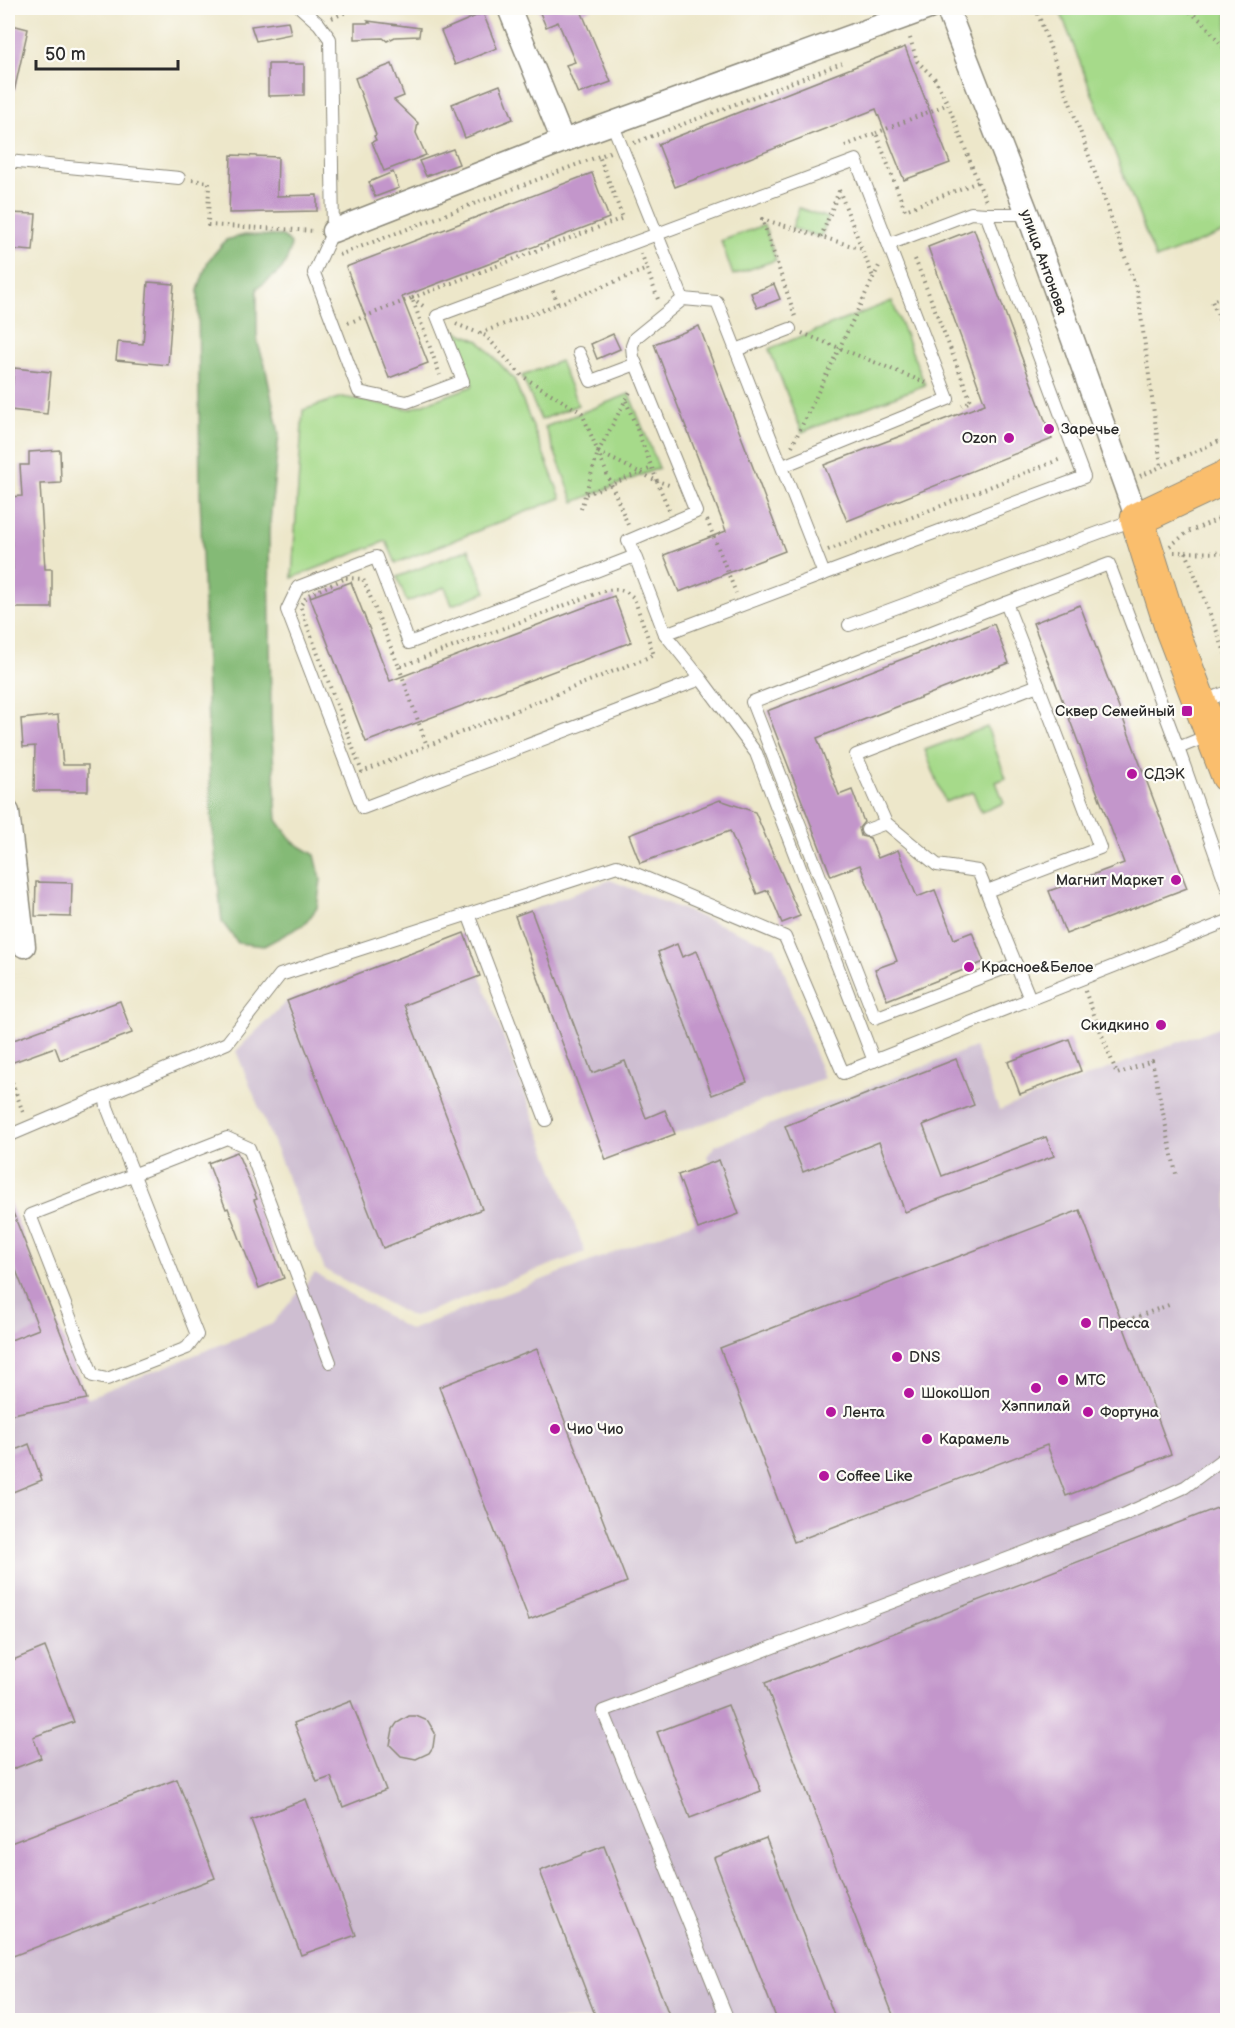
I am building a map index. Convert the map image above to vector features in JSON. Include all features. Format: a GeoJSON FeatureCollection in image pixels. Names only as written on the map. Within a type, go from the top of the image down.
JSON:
{"type":"FeatureCollection","features":[{"type":"Feature","properties":{"kind":"main road"},"geometry":{"type":"LineString","coordinates":[[1137,519],[1227,476]]}},
{"type":"Feature","properties":{"kind":"main road","name":"улица Антонова"},"geometry":{"type":"LineString","coordinates":[[1137,519],[1172,630],[1213,697],[1211,735],[1227,777]]}},
{"type":"Feature","properties":{"kind":"street"},"geometry":{"type":"LineString","coordinates":[[509,8],[563,141]]}},
{"type":"Feature","properties":{"kind":"street"},"geometry":{"type":"LineString","coordinates":[[333,231],[563,141],[928,8]]}},
{"type":"Feature","properties":{"kind":"street","name":"улица Антонова"},"geometry":{"type":"LineString","coordinates":[[947,8],[1027,214],[1137,519]]}},
{"type":"Feature","properties":{"kind":"street"},"geometry":{"type":"LineString","coordinates":[[8,812],[24,946]]}},
{"type":"Feature","properties":{"kind":"lane"},"geometry":{"type":"LineString","coordinates":[[301,8],[319,24],[330,39],[333,231],[314,273],[359,392],[407,402],[463,381],[437,316],[856,160],[948,399],[783,466]]}},
{"type":"Feature","properties":{"kind":"lane"},"geometry":{"type":"LineString","coordinates":[[612,123],[683,299]]}},
{"type":"Feature","properties":{"kind":"lane"},"geometry":{"type":"LineString","coordinates":[[8,161],[179,178]]}},
{"type":"Feature","properties":{"kind":"lane"},"geometry":{"type":"LineString","coordinates":[[889,244],[986,209],[1027,214]]}},
{"type":"Feature","properties":{"kind":"lane"},"geometry":{"type":"LineString","coordinates":[[665,634],[1084,477],[986,209]]}},
{"type":"Feature","properties":{"kind":"lane"},"geometry":{"type":"LineString","coordinates":[[824,574],[717,302],[683,299],[635,338],[632,346],[638,368],[696,512],[628,541],[665,634],[756,753],[874,1061]]}},
{"type":"Feature","properties":{"kind":"lane"},"geometry":{"type":"LineString","coordinates":[[736,350],[795,331]]}},
{"type":"Feature","properties":{"kind":"lane"},"geometry":{"type":"LineString","coordinates":[[579,353],[591,381],[638,368]]}},
{"type":"Feature","properties":{"kind":"lane"},"geometry":{"type":"LineString","coordinates":[[849,625],[1137,519]]}},
{"type":"Feature","properties":{"kind":"lane"},"geometry":{"type":"LineString","coordinates":[[635,556],[409,643],[376,557],[298,587],[287,610],[363,808],[701,679]]}},
{"type":"Feature","properties":{"kind":"lane"},"geometry":{"type":"LineString","coordinates":[[1016,964],[875,1017],[815,850],[752,702],[1109,564],[1178,748],[1227,890]]}},
{"type":"Feature","properties":{"kind":"lane"},"geometry":{"type":"LineString","coordinates":[[987,891],[1100,848],[1006,603]]}},
{"type":"Feature","properties":{"kind":"lane"},"geometry":{"type":"LineString","coordinates":[[1030,999],[978,871],[937,865],[886,823],[856,755],[1038,685]]}},
{"type":"Feature","properties":{"kind":"lane"},"geometry":{"type":"LineString","coordinates":[[1178,748],[1211,735]]}},
{"type":"Feature","properties":{"kind":"lane"},"geometry":{"type":"LineString","coordinates":[[867,830],[886,823]]}},
{"type":"Feature","properties":{"kind":"lane"},"geometry":{"type":"LineString","coordinates":[[8,1136],[227,1043],[280,975],[617,866],[786,937],[843,1073],[1227,921]]}},
{"type":"Feature","properties":{"kind":"lane"},"geometry":{"type":"LineString","coordinates":[[468,914],[546,1120]]}},
{"type":"Feature","properties":{"kind":"lane"},"geometry":{"type":"LineString","coordinates":[[105,1095],[134,1175],[197,1335],[186,1348],[107,1379],[93,1376],[30,1215],[134,1175],[227,1138],[249,1148],[330,1362]]}},
{"type":"Feature","properties":{"kind":"lane"},"geometry":{"type":"LineString","coordinates":[[728,2020],[603,1711],[1121,1516],[1185,1487],[1227,1455]]}},
{"type":"Feature","properties":{"kind":"path"},"geometry":{"type":"LineString","coordinates":[[319,24],[356,8]]}},
{"type":"Feature","properties":{"kind":"path"},"geometry":{"type":"LineString","coordinates":[[1036,8],[1138,293],[1161,466]]}},
{"type":"Feature","properties":{"kind":"path"},"geometry":{"type":"LineString","coordinates":[[1185,8],[1203,23],[1227,53]]}},
{"type":"Feature","properties":{"kind":"path"},"geometry":{"type":"LineString","coordinates":[[910,38],[917,61],[935,79],[948,104]]}},
{"type":"Feature","properties":{"kind":"path"},"geometry":{"type":"LineString","coordinates":[[344,314],[347,324],[623,218],[599,156]]}},
{"type":"Feature","properties":{"kind":"path"},"geometry":{"type":"LineString","coordinates":[[209,182],[208,225],[333,231]]}},
{"type":"Feature","properties":{"kind":"path"},"geometry":{"type":"LineString","coordinates":[[978,182],[986,209]]}},
{"type":"Feature","properties":{"kind":"path"},"geometry":{"type":"LineString","coordinates":[[821,237],[839,190],[873,278]]}},
{"type":"Feature","properties":{"kind":"path"},"geometry":{"type":"LineString","coordinates":[[862,249],[762,219],[795,331],[971,401]]}},
{"type":"Feature","properties":{"kind":"path"},"geometry":{"type":"LineString","coordinates":[[783,466],[889,244]]}},
{"type":"Feature","properties":{"kind":"path"},"geometry":{"type":"LineString","coordinates":[[915,259],[971,401]]}},
{"type":"Feature","properties":{"kind":"path"},"geometry":{"type":"LineString","coordinates":[[479,334],[647,268],[664,315]]}},
{"type":"Feature","properties":{"kind":"path"},"geometry":{"type":"LineString","coordinates":[[548,276],[558,303]]}},
{"type":"Feature","properties":{"kind":"path"},"geometry":{"type":"LineString","coordinates":[[1227,295],[1212,301],[1227,342]]}},
{"type":"Feature","properties":{"kind":"path"},"geometry":{"type":"LineString","coordinates":[[412,298],[437,316],[486,336],[522,376],[582,414],[634,538]]}},
{"type":"Feature","properties":{"kind":"path"},"geometry":{"type":"LineString","coordinates":[[412,298],[440,375],[429,379]]}},
{"type":"Feature","properties":{"kind":"path"},"geometry":{"type":"LineString","coordinates":[[580,509],[598,452],[626,400],[638,368]]}},
{"type":"Feature","properties":{"kind":"path"},"geometry":{"type":"LineString","coordinates":[[626,400],[674,522]]}},
{"type":"Feature","properties":{"kind":"path"},"geometry":{"type":"LineString","coordinates":[[961,405],[971,401]]}},
{"type":"Feature","properties":{"kind":"path"},"geometry":{"type":"LineString","coordinates":[[1123,483],[1227,437]]}},
{"type":"Feature","properties":{"kind":"path"},"geometry":{"type":"LineString","coordinates":[[598,452],[657,481],[688,492]]}},
{"type":"Feature","properties":{"kind":"path"},"geometry":{"type":"LineString","coordinates":[[826,550],[1066,457]]}},
{"type":"Feature","properties":{"kind":"path"},"geometry":{"type":"LineString","coordinates":[[585,494],[652,468]]}},
{"type":"Feature","properties":{"kind":"path"},"geometry":{"type":"LineString","coordinates":[[1227,515],[1188,532],[1162,552],[1227,553]]}},
{"type":"Feature","properties":{"kind":"path"},"geometry":{"type":"LineString","coordinates":[[705,516],[737,595]]}},
{"type":"Feature","properties":{"kind":"path"},"geometry":{"type":"LineString","coordinates":[[1186,552],[1227,660]]}},
{"type":"Feature","properties":{"kind":"path"},"geometry":{"type":"LineString","coordinates":[[399,667],[606,590],[627,591],[634,598],[652,644],[654,655],[428,746],[362,772],[300,606],[308,595],[346,578],[363,579],[428,746]]}},
{"type":"Feature","properties":{"kind":"path"},"geometry":{"type":"LineString","coordinates":[[727,598],[746,591]]}},
{"type":"Feature","properties":{"kind":"path"},"geometry":{"type":"LineString","coordinates":[[1080,979],[1117,1074],[1152,1061],[1176,1174]]}},
{"type":"Feature","properties":{"kind":"path"},"geometry":{"type":"LineString","coordinates":[[8,1071],[28,1128]]}},
{"type":"Feature","properties":{"kind":"path"},"geometry":{"type":"LineString","coordinates":[[1122,1322],[1168,1305]]}},
{"type":"Feature","properties":{"kind":"shaded area"},"geometry":{"type":"Polygon","coordinates":[[[610,880],[775,947],[824,1078],[606,1160],[515,916],[610,880]]]}},
{"type":"Feature","properties":{"kind":"shaded area"},"geometry":{"type":"Polygon","coordinates":[[[464,933],[585,1252],[413,1317],[325,1270],[236,1051],[287,1001],[464,933]]]}},
{"type":"Feature","properties":{"kind":"shaded area"},"geometry":{"type":"Polygon","coordinates":[[[1227,1024],[1227,2020],[8,2020],[8,1198],[87,1398],[272,1324],[315,1273],[410,1330],[726,1210],[707,1156],[716,1145],[975,1047],[999,1110],[1227,1024]]]}},
{"type":"Feature","properties":{"kind":"green space"},"geometry":{"type":"Polygon","coordinates":[[[1059,8],[1227,8],[1227,231],[1156,259],[1059,8]]]}},
{"type":"Feature","properties":{"kind":"green space"},"geometry":{"type":"Polygon","coordinates":[[[799,208],[828,218],[821,237],[792,228],[799,208]]]}},
{"type":"Feature","properties":{"kind":"green space"},"geometry":{"type":"Polygon","coordinates":[[[764,225],[776,260],[733,275],[721,241],[764,225]]]}},
{"type":"Feature","properties":{"kind":"green space"},"geometry":{"type":"Polygon","coordinates":[[[245,235],[283,236],[291,244],[284,266],[257,288],[257,341],[265,365],[279,434],[269,532],[271,721],[277,820],[293,842],[315,855],[321,880],[317,908],[305,924],[264,946],[238,943],[222,922],[211,813],[200,494],[198,290],[208,261],[226,240],[245,235]]]}},
{"type":"Feature","properties":{"kind":"green space"},"geometry":{"type":"Polygon","coordinates":[[[892,301],[925,385],[802,432],[769,349],[892,301]]]}},
{"type":"Feature","properties":{"kind":"green space"},"geometry":{"type":"Polygon","coordinates":[[[453,330],[479,341],[514,379],[561,498],[396,563],[386,541],[292,578],[303,410],[342,397],[410,409],[473,386],[453,330]]]}},
{"type":"Feature","properties":{"kind":"green space"},"geometry":{"type":"Polygon","coordinates":[[[560,361],[578,405],[541,420],[522,376],[560,361]]]}},
{"type":"Feature","properties":{"kind":"green space"},"geometry":{"type":"Polygon","coordinates":[[[629,394],[659,468],[574,502],[545,427],[629,394]]]}},
{"type":"Feature","properties":{"kind":"green space"},"geometry":{"type":"Polygon","coordinates":[[[469,549],[486,592],[452,605],[445,587],[407,602],[397,577],[469,549]]]}},
{"type":"Feature","properties":{"kind":"green space"},"geometry":{"type":"Polygon","coordinates":[[[987,727],[1006,778],[996,782],[1004,803],[981,812],[973,792],[945,802],[925,750],[987,727]]]}},
{"type":"Feature","properties":{"kind":"building"},"geometry":{"type":"Polygon","coordinates":[[[538,8],[593,8],[582,13],[611,82],[578,94],[566,65],[575,62],[558,22],[546,27],[538,8]]]}},
{"type":"Feature","properties":{"kind":"building"},"geometry":{"type":"Polygon","coordinates":[[[483,13],[497,48],[455,65],[441,31],[483,13]]]}},
{"type":"Feature","properties":{"kind":"building"},"geometry":{"type":"Polygon","coordinates":[[[288,21],[291,34],[256,41],[251,26],[288,21]]]}},
{"type":"Feature","properties":{"kind":"building"},"geometry":{"type":"Polygon","coordinates":[[[368,21],[420,28],[419,36],[395,37],[387,41],[383,38],[355,39],[355,23],[370,23],[368,21]]]}},
{"type":"Feature","properties":{"kind":"building"},"geometry":{"type":"Polygon","coordinates":[[[8,24],[28,29],[14,92],[8,92],[8,24]]]}},
{"type":"Feature","properties":{"kind":"building"},"geometry":{"type":"Polygon","coordinates":[[[905,47],[950,163],[904,180],[876,109],[675,187],[658,144],[905,47]]]}},
{"type":"Feature","properties":{"kind":"building"},"geometry":{"type":"Polygon","coordinates":[[[268,64],[304,64],[304,95],[268,96],[268,64]]]}},
{"type":"Feature","properties":{"kind":"building"},"geometry":{"type":"Polygon","coordinates":[[[392,64],[404,96],[394,100],[418,123],[416,133],[426,155],[384,171],[372,142],[376,140],[374,136],[376,135],[355,78],[392,64]]]}},
{"type":"Feature","properties":{"kind":"building"},"geometry":{"type":"Polygon","coordinates":[[[500,85],[513,119],[465,138],[452,104],[500,85]]]}},
{"type":"Feature","properties":{"kind":"building"},"geometry":{"type":"Polygon","coordinates":[[[453,149],[459,164],[426,176],[419,161],[453,149]]]}},
{"type":"Feature","properties":{"kind":"building"},"geometry":{"type":"Polygon","coordinates":[[[231,155],[278,157],[277,196],[317,195],[317,211],[229,213],[231,155]]]}},
{"type":"Feature","properties":{"kind":"building"},"geometry":{"type":"Polygon","coordinates":[[[393,172],[399,188],[375,197],[369,182],[393,172]]]}},
{"type":"Feature","properties":{"kind":"building"},"geometry":{"type":"Polygon","coordinates":[[[592,173],[609,218],[402,297],[428,363],[389,378],[346,267],[592,173]]]}},
{"type":"Feature","properties":{"kind":"building"},"geometry":{"type":"Polygon","coordinates":[[[8,213],[36,214],[33,251],[8,249],[8,213]]]}},
{"type":"Feature","properties":{"kind":"building"},"geometry":{"type":"Polygon","coordinates":[[[974,229],[1052,439],[847,521],[824,465],[985,404],[928,247],[974,229]]]}},
{"type":"Feature","properties":{"kind":"building"},"geometry":{"type":"Polygon","coordinates":[[[148,282],[174,284],[168,365],[116,360],[118,342],[143,344],[148,282]]]}},
{"type":"Feature","properties":{"kind":"building"},"geometry":{"type":"Polygon","coordinates":[[[774,284],[780,299],[757,308],[751,293],[774,284]]]}},
{"type":"Feature","properties":{"kind":"building"},"geometry":{"type":"Polygon","coordinates":[[[699,326],[785,551],[679,592],[664,555],[726,531],[654,344],[699,326]]]}},
{"type":"Feature","properties":{"kind":"building"},"geometry":{"type":"Polygon","coordinates":[[[613,334],[620,349],[597,359],[591,344],[613,334]]]}},
{"type":"Feature","properties":{"kind":"building"},"geometry":{"type":"Polygon","coordinates":[[[14,368],[51,372],[47,414],[10,410],[14,368]]]}},
{"type":"Feature","properties":{"kind":"building"},"geometry":{"type":"Polygon","coordinates":[[[60,450],[61,483],[40,484],[45,569],[52,569],[52,608],[8,608],[8,569],[13,569],[9,497],[22,496],[20,465],[29,465],[29,452],[60,450]]]}},
{"type":"Feature","properties":{"kind":"building"},"geometry":{"type":"Polygon","coordinates":[[[351,582],[390,681],[614,596],[631,642],[366,742],[310,597],[351,582]]]}},
{"type":"Feature","properties":{"kind":"building"},"geometry":{"type":"Polygon","coordinates":[[[1080,605],[1187,888],[1066,934],[1049,891],[1124,863],[1033,623],[1080,605]]]}},
{"type":"Feature","properties":{"kind":"building"},"geometry":{"type":"Polygon","coordinates":[[[994,624],[1009,663],[817,738],[839,795],[852,790],[864,822],[859,828],[861,836],[870,838],[878,858],[898,850],[917,897],[935,890],[954,939],[972,932],[984,962],[887,1000],[875,969],[897,961],[860,865],[831,876],[767,711],[994,624]]]}},
{"type":"Feature","properties":{"kind":"building"},"geometry":{"type":"Polygon","coordinates":[[[58,715],[63,765],[88,765],[88,791],[34,791],[35,746],[23,747],[21,719],[58,715]]]}},
{"type":"Feature","properties":{"kind":"building"},"geometry":{"type":"Polygon","coordinates":[[[720,800],[755,812],[800,916],[782,923],[768,890],[757,894],[730,831],[640,863],[629,835],[720,800]]]}},
{"type":"Feature","properties":{"kind":"building"},"geometry":{"type":"Polygon","coordinates":[[[36,882],[72,883],[71,917],[35,916],[36,882]]]}},
{"type":"Feature","properties":{"kind":"building"},"geometry":{"type":"Polygon","coordinates":[[[531,910],[592,1073],[625,1061],[646,1118],[665,1110],[675,1134],[606,1160],[515,916],[531,910]]]}},
{"type":"Feature","properties":{"kind":"building"},"geometry":{"type":"Polygon","coordinates":[[[464,933],[480,976],[404,1005],[482,1209],[383,1248],[287,1001],[464,933]]]}},
{"type":"Feature","properties":{"kind":"building"},"geometry":{"type":"Polygon","coordinates":[[[677,944],[682,957],[697,951],[747,1082],[712,1095],[658,952],[677,944]]]}},
{"type":"Feature","properties":{"kind":"building"},"geometry":{"type":"Polygon","coordinates":[[[120,1001],[132,1033],[60,1060],[55,1047],[8,1064],[8,1042],[120,1001]]]}},
{"type":"Feature","properties":{"kind":"building"},"geometry":{"type":"Polygon","coordinates":[[[1069,1039],[1081,1071],[1020,1094],[1008,1062],[1069,1039]]]}},
{"type":"Feature","properties":{"kind":"building"},"geometry":{"type":"Polygon","coordinates":[[[956,1059],[974,1105],[923,1125],[942,1176],[1046,1137],[1054,1156],[905,1212],[879,1142],[803,1172],[785,1126],[956,1059]]]}},
{"type":"Feature","properties":{"kind":"building"},"geometry":{"type":"Polygon","coordinates":[[[237,1152],[257,1199],[254,1200],[284,1278],[259,1288],[208,1163],[237,1152]]]}},
{"type":"Feature","properties":{"kind":"building"},"geometry":{"type":"Polygon","coordinates":[[[719,1160],[739,1214],[698,1229],[678,1175],[719,1160]]]}},
{"type":"Feature","properties":{"kind":"building"},"geometry":{"type":"Polygon","coordinates":[[[8,1200],[87,1399],[8,1415],[8,1341],[39,1329],[8,1250],[8,1200]]]}},
{"type":"Feature","properties":{"kind":"building"},"geometry":{"type":"Polygon","coordinates":[[[1080,1210],[1171,1454],[1066,1496],[1047,1445],[794,1542],[720,1348],[1080,1210]]]}},
{"type":"Feature","properties":{"kind":"building"},"geometry":{"type":"Polygon","coordinates":[[[537,1349],[627,1582],[529,1620],[439,1387],[537,1349]]]}},
{"type":"Feature","properties":{"kind":"building"},"geometry":{"type":"Polygon","coordinates":[[[29,1444],[42,1480],[8,1494],[8,1453],[29,1444]]]}},
{"type":"Feature","properties":{"kind":"building"},"geometry":{"type":"Polygon","coordinates":[[[1227,1504],[1227,2020],[895,2020],[765,1683],[1227,1504]]]}},
{"type":"Feature","properties":{"kind":"building"},"geometry":{"type":"Polygon","coordinates":[[[45,1647],[74,1722],[33,1737],[41,1758],[8,1771],[8,1662],[45,1647]]]}},
{"type":"Feature","properties":{"kind":"building"},"geometry":{"type":"Polygon","coordinates":[[[351,1701],[386,1790],[343,1807],[331,1777],[317,1782],[294,1723],[351,1701]]]}},
{"type":"Feature","properties":{"kind":"building"},"geometry":{"type":"Polygon","coordinates":[[[728,1705],[761,1791],[690,1818],[657,1732],[728,1705]]]}},
{"type":"Feature","properties":{"kind":"building"},"geometry":{"type":"Polygon","coordinates":[[[409,1716],[428,1721],[435,1733],[433,1747],[429,1753],[416,1759],[401,1756],[390,1745],[393,1729],[397,1723],[409,1716]]]}},
{"type":"Feature","properties":{"kind":"building"},"geometry":{"type":"Polygon","coordinates":[[[177,1779],[215,1878],[8,1958],[8,1844],[177,1779]]]}},
{"type":"Feature","properties":{"kind":"building"},"geometry":{"type":"Polygon","coordinates":[[[306,1799],[356,1935],[301,1955],[251,1820],[306,1799]]]}},
{"type":"Feature","properties":{"kind":"building"},"geometry":{"type":"Polygon","coordinates":[[[766,1838],[836,2020],[777,2020],[714,1858],[766,1838]]]}},
{"type":"Feature","properties":{"kind":"building"},"geometry":{"type":"Polygon","coordinates":[[[604,1846],[671,2020],[597,2020],[540,1871],[604,1846]]]}},
{"type":"Feature","properties":{"kind":"place","name":"Заречье"},"geometry":{"type":"Point","coordinates":[1049,429]}},
{"type":"Feature","properties":{"kind":"place","name":"Ozon"},"geometry":{"type":"Point","coordinates":[1009,438]}},
{"type":"Feature","properties":{"kind":"place","name":"Сквер Семейный"},"geometry":{"type":"Point","coordinates":[1187,711]}},
{"type":"Feature","properties":{"kind":"place","name":"СДЭК"},"geometry":{"type":"Point","coordinates":[1132,774]}},
{"type":"Feature","properties":{"kind":"place","name":"Магнит Маркет"},"geometry":{"type":"Point","coordinates":[1176,880]}},
{"type":"Feature","properties":{"kind":"place","name":"Красное&Белое"},"geometry":{"type":"Point","coordinates":[969,967]}},
{"type":"Feature","properties":{"kind":"place","name":"Скидкино"},"geometry":{"type":"Point","coordinates":[1161,1025]}},
{"type":"Feature","properties":{"kind":"place","name":"Пресса"},"geometry":{"type":"Point","coordinates":[1086,1323]}},
{"type":"Feature","properties":{"kind":"place","name":"DNS"},"geometry":{"type":"Point","coordinates":[897,1357]}},
{"type":"Feature","properties":{"kind":"place","name":"МТС"},"geometry":{"type":"Point","coordinates":[1063,1380]}},
{"type":"Feature","properties":{"kind":"place","name":"Хэппилай"},"geometry":{"type":"Point","coordinates":[1036,1388]}},
{"type":"Feature","properties":{"kind":"place","name":"ШокоШоп"},"geometry":{"type":"Point","coordinates":[909,1393]}},
{"type":"Feature","properties":{"kind":"place","name":"Лента"},"geometry":{"type":"Point","coordinates":[831,1412]}},
{"type":"Feature","properties":{"kind":"place","name":"Фортуна"},"geometry":{"type":"Point","coordinates":[1088,1412]}},
{"type":"Feature","properties":{"kind":"place","name":"Чио Чио"},"geometry":{"type":"Point","coordinates":[555,1429]}},
{"type":"Feature","properties":{"kind":"place","name":"Карамель"},"geometry":{"type":"Point","coordinates":[927,1439]}},
{"type":"Feature","properties":{"kind":"place","name":"Coffee Like"},"geometry":{"type":"Point","coordinates":[824,1476]}}]}
